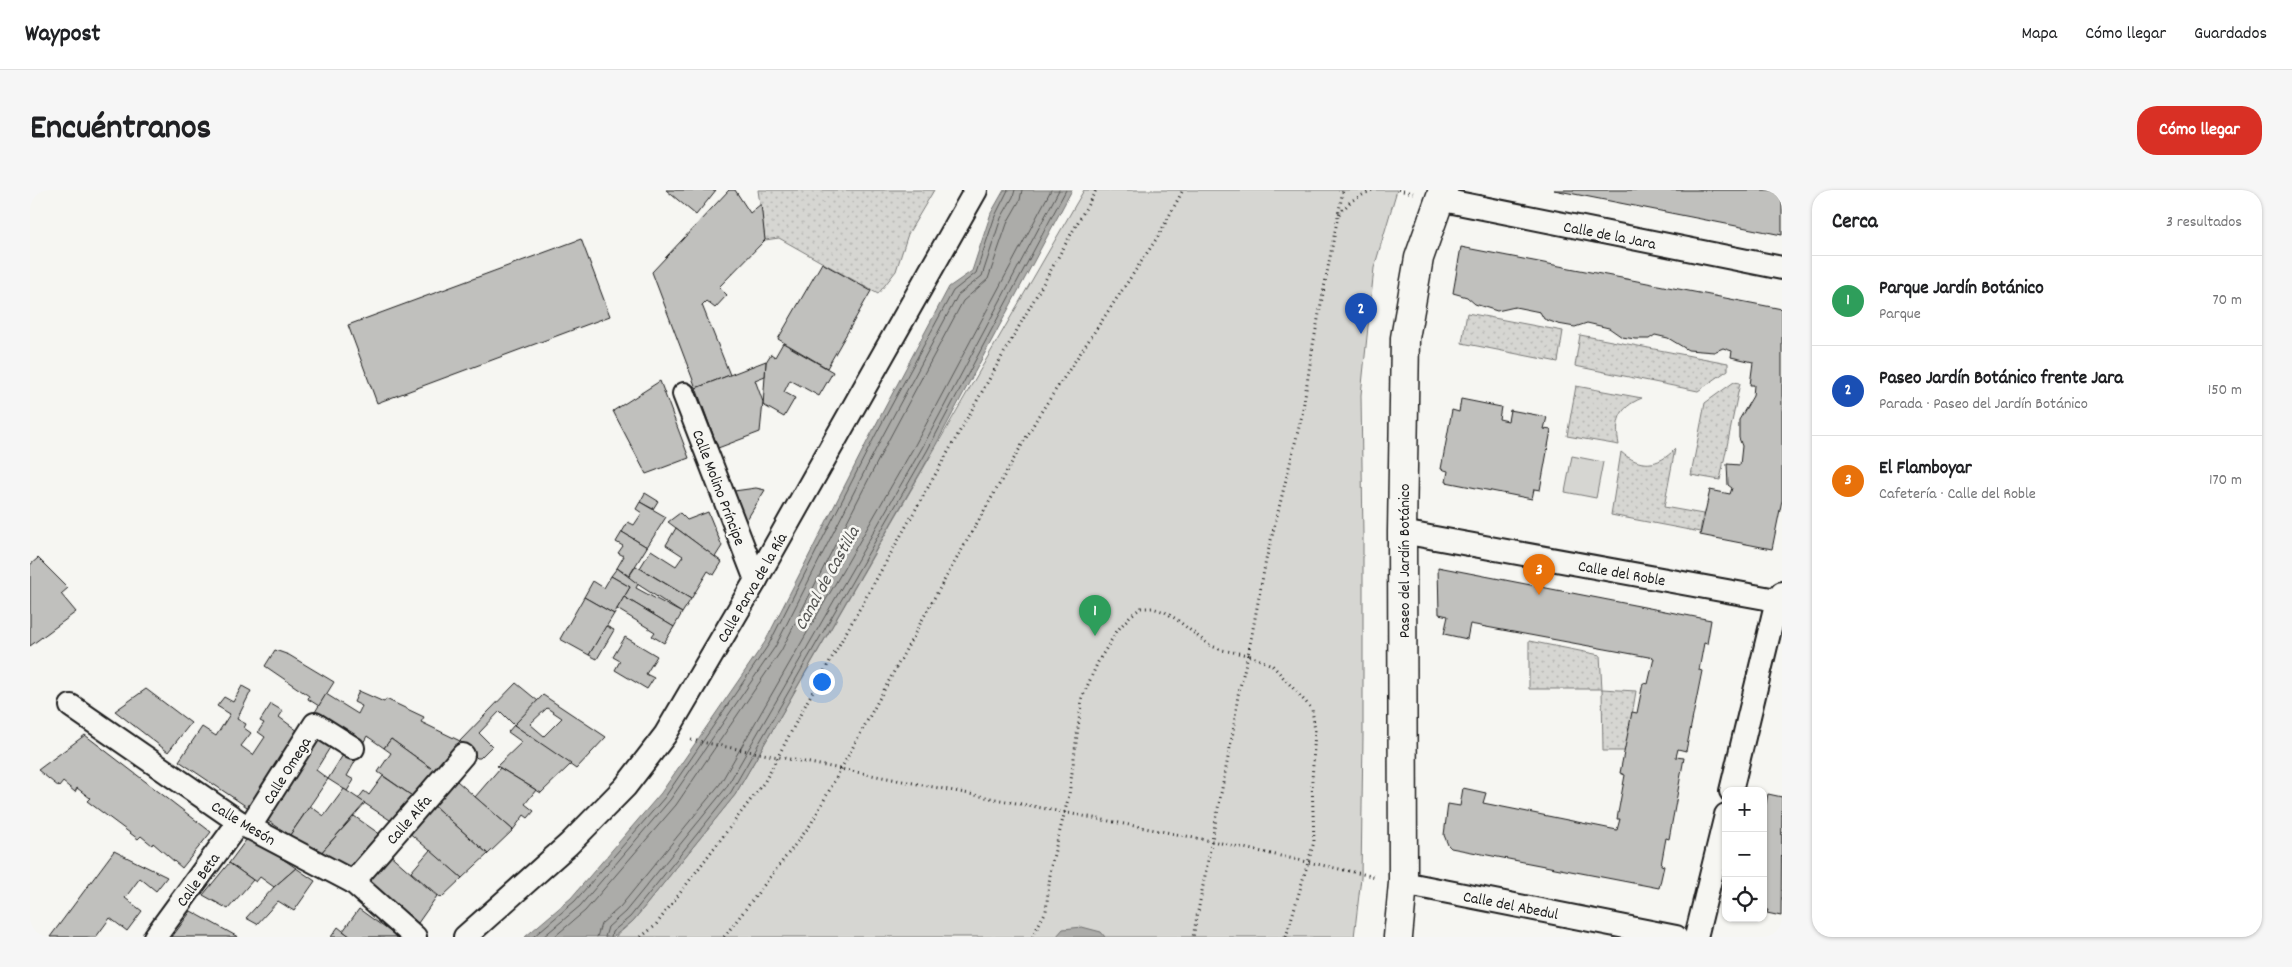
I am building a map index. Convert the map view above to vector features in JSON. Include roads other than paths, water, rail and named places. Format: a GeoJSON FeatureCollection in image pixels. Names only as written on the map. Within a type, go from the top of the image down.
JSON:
{"type":"FeatureCollection","features":[{"type":"Feature","properties":{"kind":"street","name":"Calle Parva de la Ría"},"geometry":{"type":"LineString","coordinates":[[465,937],[569,844],[625,788],[665,735],[756,580],[976,190]]}},
{"type":"Feature","properties":{"kind":"street","name":"Calle de la Jara"},"geometry":{"type":"LineString","coordinates":[[1440,194],[1782,268]]}},
{"type":"Feature","properties":{"kind":"street","name":"Paseo del Jardín Botánico"},"geometry":{"type":"LineString","coordinates":[[1398,937],[1403,883],[1402,532],[1405,338],[1419,258],[1440,194]]}},
{"type":"Feature","properties":{"kind":"street","name":"Calle Molino Príncipe"},"geometry":{"type":"LineString","coordinates":[[684,394],[756,580]]}},
{"type":"Feature","properties":{"kind":"street","name":"Calle del Roble"},"geometry":{"type":"LineString","coordinates":[[1402,532],[1780,598]]}},
{"type":"Feature","properties":{"kind":"street"},"geometry":{"type":"LineString","coordinates":[[1733,787],[1780,598]]}},
{"type":"Feature","properties":{"kind":"street","name":"Calle Mesón"},"geometry":{"type":"LineString","coordinates":[[71,706],[244,825],[353,882],[415,937]]}},
{"type":"Feature","properties":{"kind":"street","name":"Calle Omega"},"geometry":{"type":"LineString","coordinates":[[244,825],[315,724],[353,748]]}},
{"type":"Feature","properties":{"kind":"street","name":"Calle Alfa"},"geometry":{"type":"LineString","coordinates":[[353,882],[463,755]]}},
{"type":"Feature","properties":{"kind":"street","name":"Calle Beta"},"geometry":{"type":"LineString","coordinates":[[156,937],[244,825]]}},
{"type":"Feature","properties":{"kind":"street"},"geometry":{"type":"LineString","coordinates":[[1696,937],[1722,831]]}},
{"type":"Feature","properties":{"kind":"street","name":"Calle del Abedul"},"geometry":{"type":"LineString","coordinates":[[1403,883],[1676,937]]}},
{"type":"Feature","properties":{"kind":"water","name":"Canal de Castilla"},"geometry":{"type":"Polygon","coordinates":[[[1004,190],[1072,190],[931,454],[735,795],[633,921],[613,937],[525,937],[571,898],[661,793],[765,642],[872,432],[949,287],[972,271],[991,213],[1004,190]]]}},
{"type":"Feature","properties":{"kind":"water"},"geometry":{"type":"Polygon","coordinates":[[[1082,927],[1101,932],[1105,937],[1056,937],[1063,929],[1082,927]]]}},
{"type":"Feature","properties":{"kind":"place","name":"Paseo Jardín Botánico frente Jara"},"geometry":{"type":"Point","coordinates":[1361,334]}},
{"type":"Feature","properties":{"kind":"place","name":"El Flamboyar"},"geometry":{"type":"Point","coordinates":[1539,595]}},
{"type":"Feature","properties":{"kind":"place","name":"Parque Jardín Botánico"},"geometry":{"type":"Point","coordinates":[1095,636]}}]}
